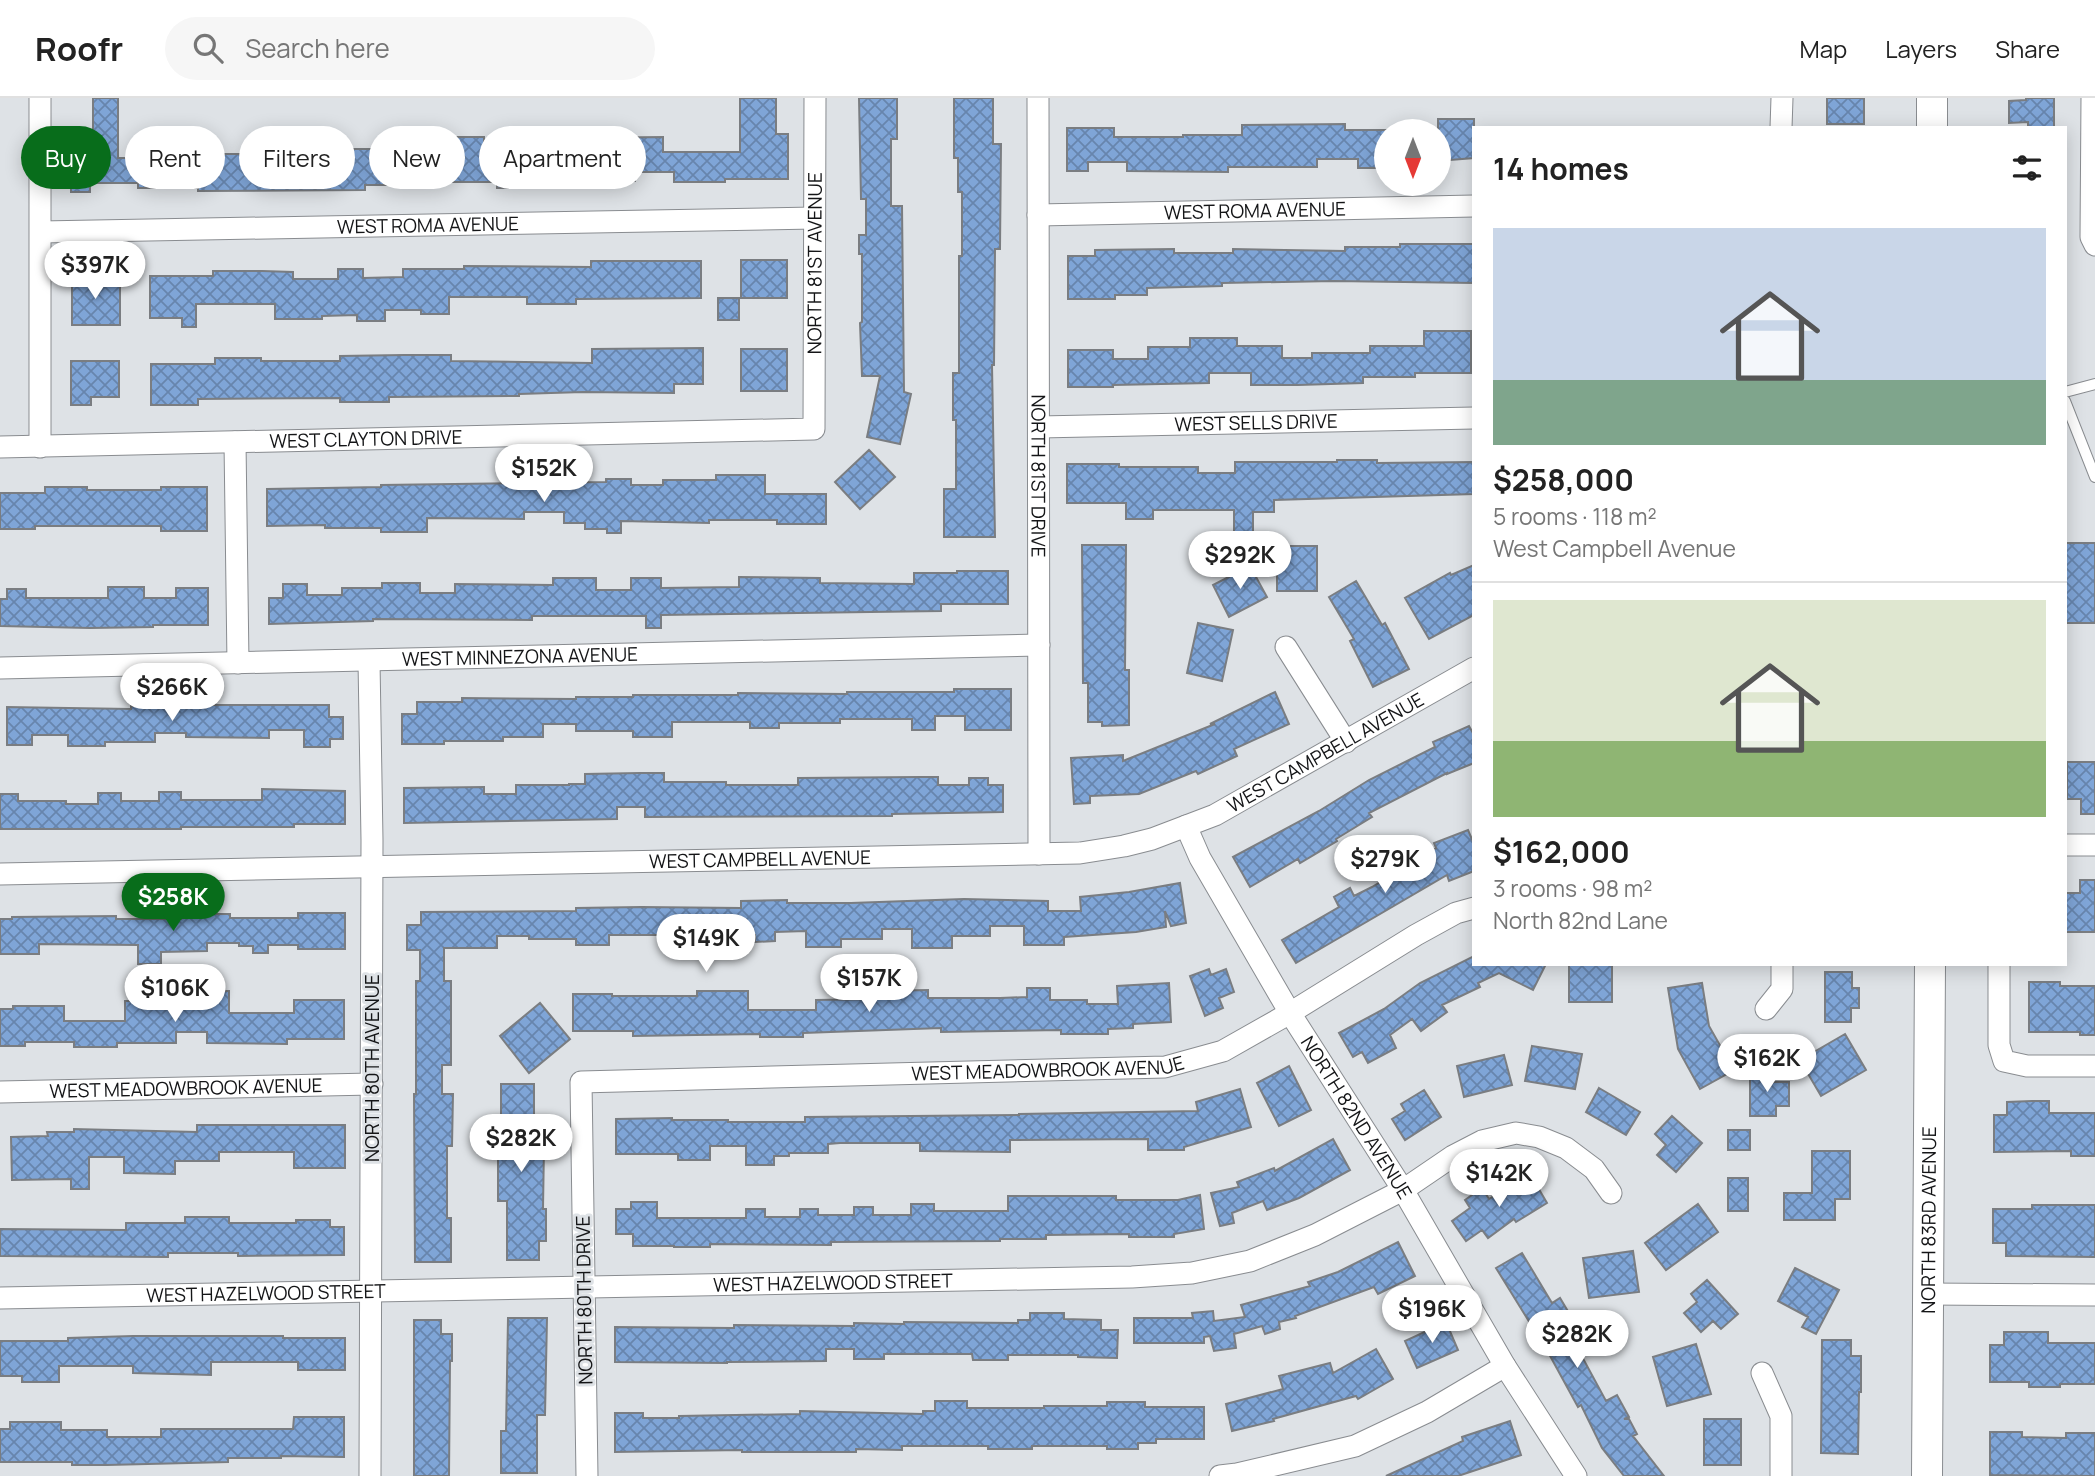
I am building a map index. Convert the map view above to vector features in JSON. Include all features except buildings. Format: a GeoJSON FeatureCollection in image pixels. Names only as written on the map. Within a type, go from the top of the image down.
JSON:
{"type":"FeatureCollection","features":[{"type":"Feature","properties":{"kind":"main road"},"geometry":{"type":"LineString","coordinates":[[1932,98],[1932,126]]}},
{"type":"Feature","properties":{"kind":"main road","name":"NORTH 83RD AVENUE"},"geometry":{"type":"LineString","coordinates":[[1927,1476],[1930,966]]}},
{"type":"Feature","properties":{"kind":"street"},"geometry":{"type":"LineString","coordinates":[[40,98],[40,447]]}},
{"type":"Feature","properties":{"kind":"street","name":"NORTH 81ST AVENUE"},"geometry":{"type":"LineString","coordinates":[[814,429],[815,98]]}},
{"type":"Feature","properties":{"kind":"street","name":"NORTH 81ST DRIVE"},"geometry":{"type":"LineString","coordinates":[[1038,98],[1039,855]]}},
{"type":"Feature","properties":{"kind":"street"},"geometry":{"type":"LineString","coordinates":[[1781,126],[1782,98]]}},
{"type":"Feature","properties":{"kind":"street"},"geometry":{"type":"LineString","coordinates":[[2092,98],[2091,237],[2095,245]]}},
{"type":"Feature","properties":{"kind":"street","name":"WEST ROMA AVENUE"},"geometry":{"type":"LineString","coordinates":[[1038,215],[1472,206]]}},
{"type":"Feature","properties":{"kind":"street","name":"WEST ROMA AVENUE"},"geometry":{"type":"LineString","coordinates":[[41,232],[814,218]]}},
{"type":"Feature","properties":{"kind":"street","name":"WEST SELLS DRIVE"},"geometry":{"type":"LineString","coordinates":[[1039,427],[1472,418]]}},
{"type":"Feature","properties":{"kind":"street","name":"WEST CLAYTON DRIVE"},"geometry":{"type":"LineString","coordinates":[[0,447],[814,429]]}},
{"type":"Feature","properties":{"kind":"street"},"geometry":{"type":"LineString","coordinates":[[235,442],[238,663]]}},
{"type":"Feature","properties":{"kind":"street","name":"WEST MINNEZONA AVENUE"},"geometry":{"type":"LineString","coordinates":[[0,668],[1039,645]]}},
{"type":"Feature","properties":{"kind":"street"},"geometry":{"type":"LineString","coordinates":[[1286,647],[1346,741]]}},
{"type":"Feature","properties":{"kind":"street","name":"NORTH 80TH AVENUE"},"geometry":{"type":"LineString","coordinates":[[369,660],[372,1084],[370,1476]]}},
{"type":"Feature","properties":{"kind":"street","name":"WEST CAMPBELL AVENUE"},"geometry":{"type":"LineString","coordinates":[[0,874],[1080,853],[1124,846],[1215,815],[1472,669]]}},
{"type":"Feature","properties":{"kind":"street","name":"NORTH 82ND AVENUE"},"geometry":{"type":"LineString","coordinates":[[1186,826],[1200,858],[1290,1013],[1403,1190],[1505,1366],[1576,1476]]}},
{"type":"Feature","properties":{"kind":"street"},"geometry":{"type":"LineString","coordinates":[[2067,845],[2095,845]]}},
{"type":"Feature","properties":{"kind":"street","name":"WEST MEADOWBROOK AVENUE"},"geometry":{"type":"LineString","coordinates":[[581,1082],[1166,1067],[1223,1051],[1416,935],[1472,909]]}},
{"type":"Feature","properties":{"kind":"street"},"geometry":{"type":"LineString","coordinates":[[1766,1009],[1782,989],[1782,966]]}},
{"type":"Feature","properties":{"kind":"street"},"geometry":{"type":"LineString","coordinates":[[1999,966],[1998,1045],[2004,1061],[2027,1066],[2095,1066]]}},
{"type":"Feature","properties":{"kind":"street","name":"NORTH 80TH DRIVE"},"geometry":{"type":"LineString","coordinates":[[581,1082],[587,1476]]}},
{"type":"Feature","properties":{"kind":"street","name":"WEST MEADOWBROOK AVENUE"},"geometry":{"type":"LineString","coordinates":[[0,1092],[372,1084]]}},
{"type":"Feature","properties":{"kind":"street","name":"WEST HAZELWOOD STREET"},"geometry":{"type":"LineString","coordinates":[[0,1298],[1132,1277],[1192,1273],[1251,1261],[1315,1235],[1403,1190],[1453,1156],[1482,1141],[1516,1133],[1539,1137],[1566,1148],[1594,1170],[1611,1193]]}},
{"type":"Feature","properties":{"kind":"street"},"geometry":{"type":"LineString","coordinates":[[1927,1294],[2095,1295]]}},
{"type":"Feature","properties":{"kind":"street"},"geometry":{"type":"LineString","coordinates":[[1220,1476],[1355,1446],[1427,1412],[1505,1366]]}},
{"type":"Feature","properties":{"kind":"street"},"geometry":{"type":"LineString","coordinates":[[1762,1373],[1781,1416],[1781,1476]]}},
{"type":"Feature","properties":{"kind":"lane"},"geometry":{"type":"LineString","coordinates":[[2067,391],[2095,384]]}},
{"type":"Feature","properties":{"kind":"lane"},"geometry":{"type":"LineString","coordinates":[[2067,406],[2095,477]]}}]}
